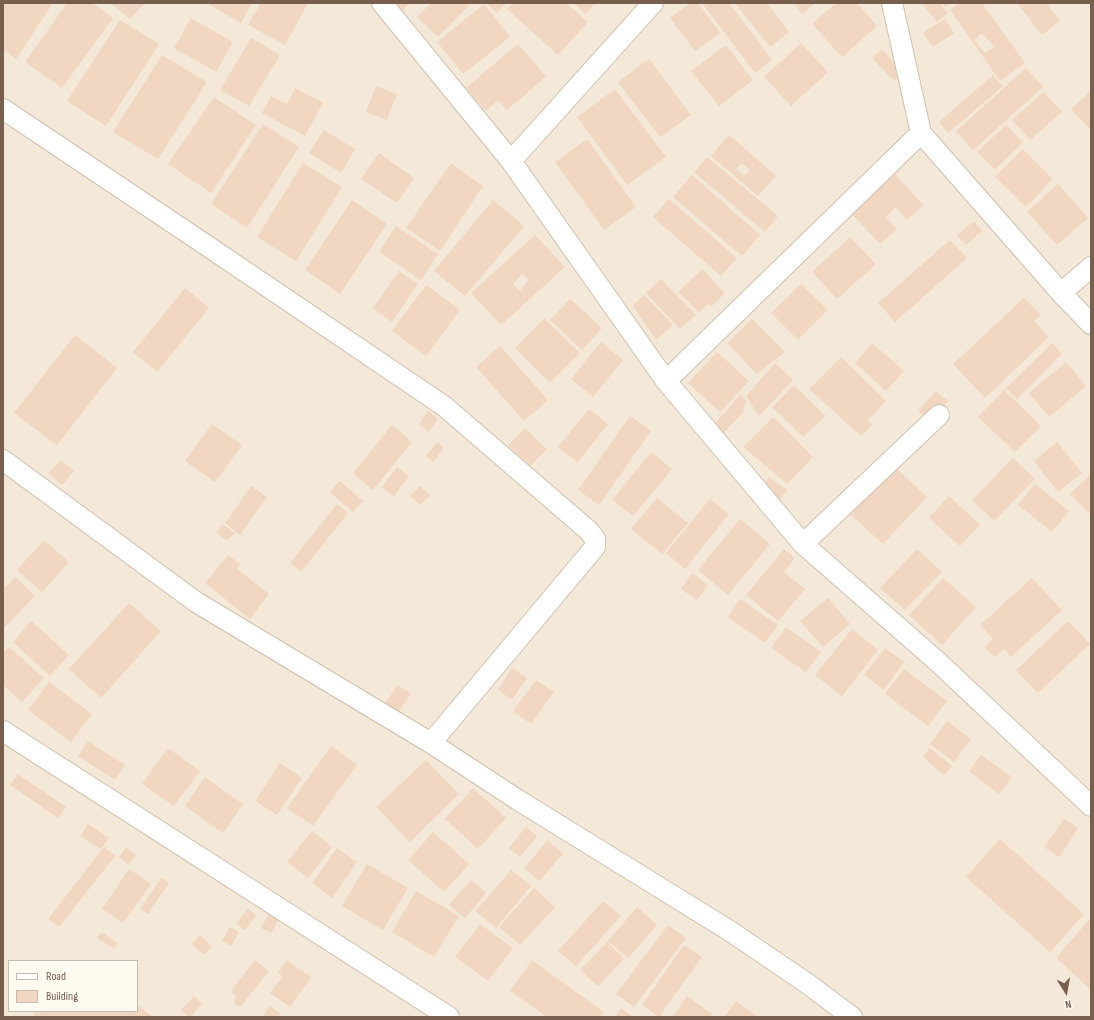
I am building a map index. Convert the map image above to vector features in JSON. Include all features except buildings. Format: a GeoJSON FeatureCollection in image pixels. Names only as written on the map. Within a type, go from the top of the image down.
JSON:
{"type":"FeatureCollection","features":[{"type":"Feature","properties":{"kind":"street"},"geometry":{"type":"LineString","coordinates":[[382,3],[511,161],[666,381],[803,544],[938,662],[1091,806]]}},
{"type":"Feature","properties":{"kind":"street"},"geometry":{"type":"LineString","coordinates":[[511,161],[653,3]]}},
{"type":"Feature","properties":{"kind":"street"},"geometry":{"type":"LineString","coordinates":[[897,6],[921,133],[1061,293],[1091,324]]}},
{"type":"Feature","properties":{"kind":"street"},"geometry":{"type":"LineString","coordinates":[[3,109],[204,242],[444,406],[589,531],[595,539],[595,547],[431,743]]}},
{"type":"Feature","properties":{"kind":"street"},"geometry":{"type":"LineString","coordinates":[[666,381],[921,133]]}},
{"type":"Feature","properties":{"kind":"street"},"geometry":{"type":"LineString","coordinates":[[1061,293],[1091,267]]}},
{"type":"Feature","properties":{"kind":"street"},"geometry":{"type":"LineString","coordinates":[[803,544],[939,415]]}},
{"type":"Feature","properties":{"kind":"street"},"geometry":{"type":"LineString","coordinates":[[3,460],[196,602],[431,743],[518,800],[730,931],[808,984],[852,1017]]}},
{"type":"Feature","properties":{"kind":"street"},"geometry":{"type":"LineString","coordinates":[[3,731],[449,1017]]}},
{"type":"Feature","properties":{"kind":"shaded area"},"geometry":{"type":"Polygon","coordinates":[[[3,3],[1091,3],[1091,1017],[3,1017],[3,3]]]}}]}
